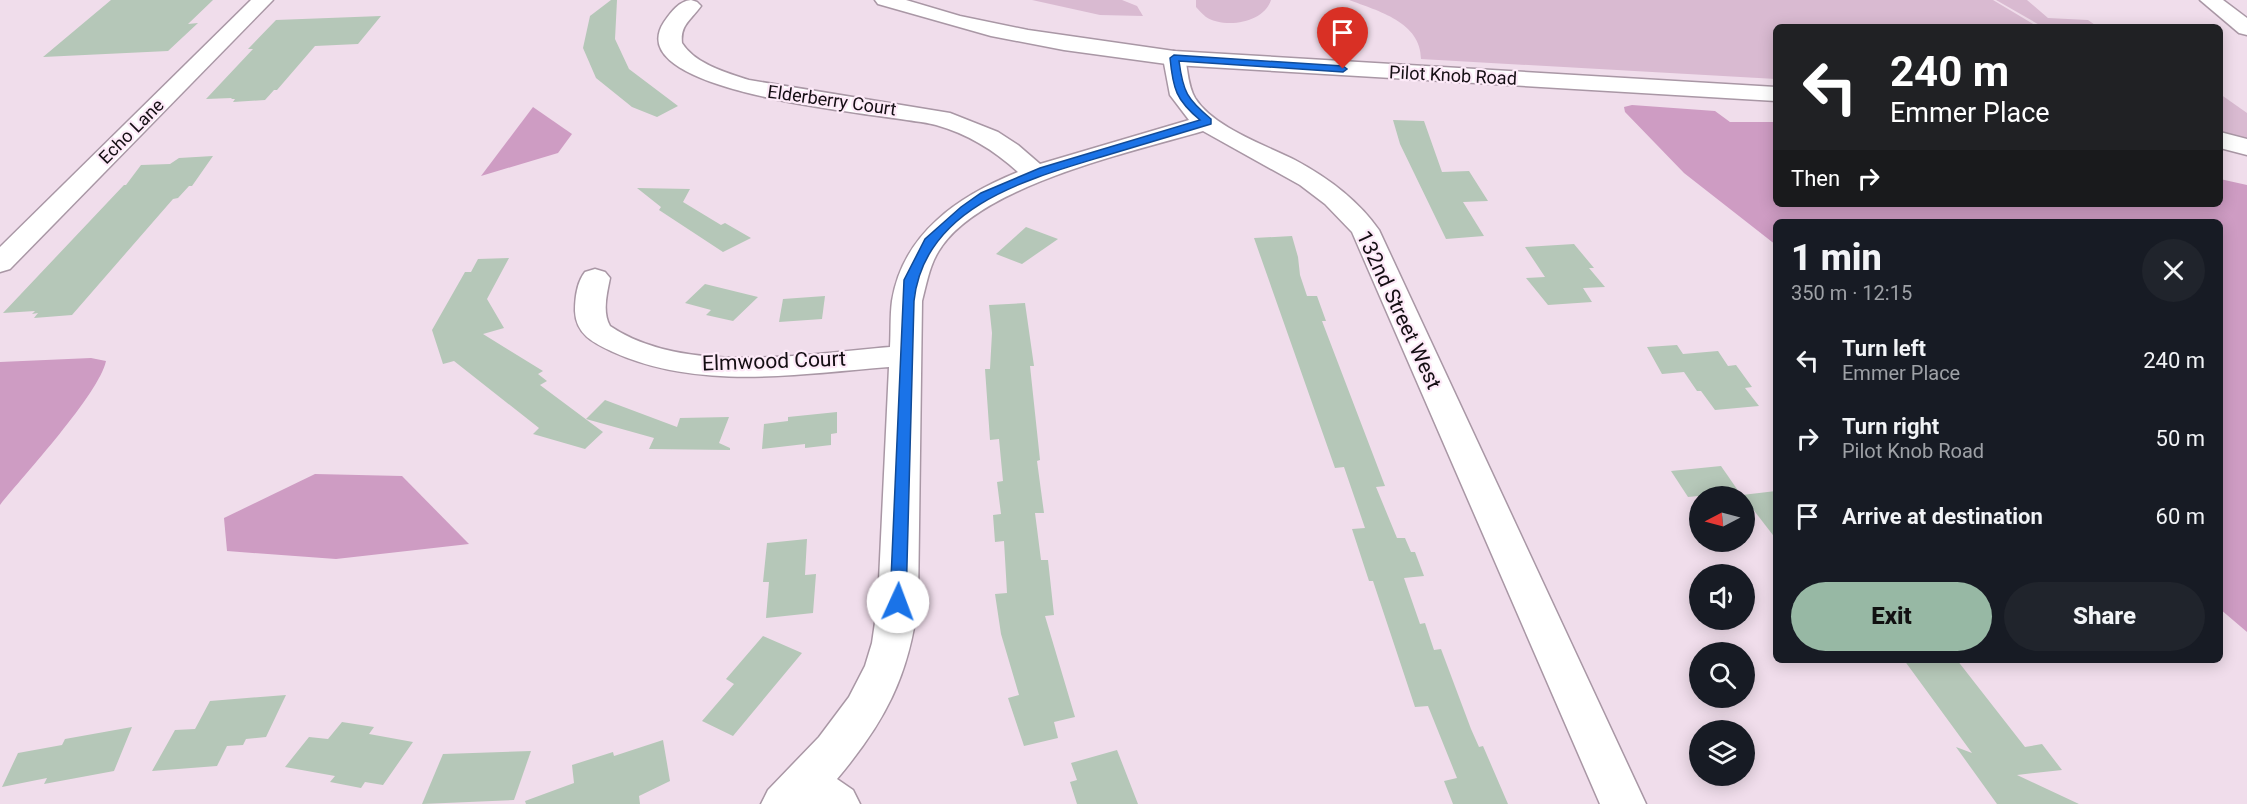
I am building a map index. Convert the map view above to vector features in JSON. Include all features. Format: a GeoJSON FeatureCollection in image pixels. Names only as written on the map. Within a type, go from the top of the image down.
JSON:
{"type":"FeatureCollection","features":[{"type":"Feature","properties":{"kind":"street","name":"Echo Lane"},"geometry":{"type":"LineString","coordinates":[[0,263],[263,0]]}},
{"type":"Feature","properties":{"kind":"street","name":"Pilot Knob Road"},"geometry":{"type":"LineString","coordinates":[[885,0],[990,30],[1084,47],[1173,51],[1773,94]]}},
{"type":"Feature","properties":{"kind":"street","name":"Pilot Knob Road"},"geometry":{"type":"LineString","coordinates":[[931,0],[1033,24],[1173,51],[1232,49],[1773,79]]}},
{"type":"Feature","properties":{"kind":"street"},"geometry":{"type":"LineString","coordinates":[[2210,0],[2247,28]]}},
{"type":"Feature","properties":{"kind":"street","name":"Elderberry Court"},"geometry":{"type":"LineString","coordinates":[[690,6],[674,23],[669,35],[671,45],[683,58],[699,69],[720,79],[746,87],[941,118],[989,137],[1009,150],[1035,173]]}},
{"type":"Feature","properties":{"kind":"street","name":"132nd Street West"},"geometry":{"type":"LineString","coordinates":[[1173,51],[1178,88],[1188,105],[1207,122],[1299,173],[1340,201],[1365,230],[1623,804]]}},
{"type":"Feature","properties":{"kind":"street"},"geometry":{"type":"LineString","coordinates":[[809,797],[873,691],[891,645],[898,602],[905,356],[910,280],[929,242],[945,225],[985,195],[1035,173],[1207,122]]}},
{"type":"Feature","properties":{"kind":"street"},"geometry":{"type":"LineString","coordinates":[[2223,142],[2247,147]]}},
{"type":"Feature","properties":{"kind":"street"},"geometry":{"type":"LineString","coordinates":[[2223,156],[2247,161]]}},
{"type":"Feature","properties":{"kind":"street","name":"Elmwood Court"},"geometry":{"type":"LineString","coordinates":[[595,278],[591,302],[592,321],[597,331],[622,346],[651,356],[683,363],[723,366],[905,356]]}},
{"type":"Feature","properties":{"kind":"shaded area"},"geometry":{"type":"Polygon","coordinates":[[[1032,0],[1122,0],[1137,6],[1143,16],[1100,15],[1032,0]]]}},
{"type":"Feature","properties":{"kind":"shaded area"},"geometry":{"type":"Polygon","coordinates":[[[1196,0],[1271,0],[1261,14],[1252,19],[1223,23],[1206,17],[1196,7],[1196,0]]]}},
{"type":"Feature","properties":{"kind":"shaded area"},"geometry":{"type":"Polygon","coordinates":[[[1349,0],[1993,0],[2033,24],[1773,24],[1773,79],[1421,59],[1419,46],[1414,36],[1406,27],[1385,14],[1349,0]]]}},
{"type":"Feature","properties":{"kind":"shaded area"},"geometry":{"type":"Polygon","coordinates":[[[1996,0],[2027,0],[2048,18],[2088,20],[2094,24],[2038,24],[1996,0]]]}},
{"type":"Feature","properties":{"kind":"shaded area"},"geometry":{"type":"Polygon","coordinates":[[[2223,96],[2247,113],[2247,147],[2223,141],[2223,96]]]}},
{"type":"Feature","properties":{"kind":"shaded area"},"geometry":{"type":"Polygon","coordinates":[[[1632,105],[1715,111],[1730,122],[1773,122],[1773,207],[2223,207],[2223,180],[2247,185],[2247,632],[2223,612],[2223,219],[1773,219],[1773,243],[1684,173],[1625,112],[1624,107],[1632,105]]]}},
{"type":"Feature","properties":{"kind":"shaded area"},"geometry":{"type":"Polygon","coordinates":[[[533,107],[572,134],[558,153],[481,176],[533,107]]]}},
{"type":"Feature","properties":{"kind":"shaded area"},"geometry":{"type":"Polygon","coordinates":[[[91,358],[106,361],[90,393],[0,505],[0,362],[91,358]]]}},
{"type":"Feature","properties":{"kind":"shaded area"},"geometry":{"type":"Polygon","coordinates":[[[315,474],[402,476],[469,544],[336,559],[227,551],[224,518],[315,474]]]}},
{"type":"Feature","properties":{"kind":"building"},"geometry":{"type":"Polygon","coordinates":[[[111,0],[213,0],[188,24],[198,23],[168,51],[43,57],[111,0]]]}},
{"type":"Feature","properties":{"kind":"building"},"geometry":{"type":"Polygon","coordinates":[[[611,0],[617,0],[615,39],[629,69],[678,106],[657,117],[632,107],[596,78],[583,48],[590,16],[611,0]]]}},
{"type":"Feature","properties":{"kind":"building"},"geometry":{"type":"Polygon","coordinates":[[[381,16],[358,44],[315,46],[277,90],[274,90],[265,100],[233,102],[235,99],[232,98],[206,99],[253,49],[248,49],[276,20],[381,16]]]}},
{"type":"Feature","properties":{"kind":"building"},"geometry":{"type":"Polygon","coordinates":[[[1393,120],[1424,121],[1442,172],[1469,171],[1488,201],[1463,202],[1484,236],[1446,239],[1400,144],[1393,120]]]}},
{"type":"Feature","properties":{"kind":"building"},"geometry":{"type":"Polygon","coordinates":[[[213,156],[192,186],[189,186],[178,198],[173,199],[72,315],[34,318],[38,313],[32,314],[35,311],[3,313],[126,185],[141,165],[170,164],[179,158],[213,156]]]}},
{"type":"Feature","properties":{"kind":"building"},"geometry":{"type":"Polygon","coordinates":[[[637,188],[690,189],[683,202],[721,225],[725,223],[751,238],[723,252],[659,210],[661,207],[637,188]]]}},
{"type":"Feature","properties":{"kind":"building"},"geometry":{"type":"Polygon","coordinates":[[[1026,227],[1058,239],[1022,264],[996,254],[1026,227]]]}},
{"type":"Feature","properties":{"kind":"building"},"geometry":{"type":"Polygon","coordinates":[[[1292,236],[1307,296],[1317,296],[1326,321],[1322,321],[1385,486],[1376,487],[1397,538],[1405,538],[1411,552],[1415,552],[1424,576],[1404,578],[1420,624],[1425,623],[1434,650],[1441,649],[1471,729],[1479,747],[1483,746],[1508,804],[1453,804],[1444,781],[1457,778],[1428,706],[1415,707],[1373,581],[1369,581],[1352,529],[1365,528],[1344,467],[1335,468],[1254,238],[1292,236]]]}},
{"type":"Feature","properties":{"kind":"building"},"geometry":{"type":"Polygon","coordinates":[[[1574,244],[1594,268],[1589,268],[1605,287],[1583,288],[1592,302],[1548,305],[1526,278],[1545,277],[1525,247],[1574,244]]]}},
{"type":"Feature","properties":{"kind":"building"},"geometry":{"type":"Polygon","coordinates":[[[509,258],[487,299],[504,328],[483,334],[543,371],[538,374],[547,381],[540,385],[603,432],[585,449],[533,434],[539,428],[454,361],[443,364],[432,330],[465,272],[471,272],[478,259],[509,258]]]}},
{"type":"Feature","properties":{"kind":"building"},"geometry":{"type":"Polygon","coordinates":[[[705,284],[758,297],[733,321],[706,315],[711,310],[685,303],[705,284]]]}},
{"type":"Feature","properties":{"kind":"building"},"geometry":{"type":"Polygon","coordinates":[[[825,296],[822,319],[779,322],[783,299],[825,296]]]}},
{"type":"Feature","properties":{"kind":"building"},"geometry":{"type":"Polygon","coordinates":[[[1025,303],[1034,366],[1030,366],[1040,460],[1037,461],[1044,513],[1035,513],[1041,560],[1048,560],[1054,615],[1045,616],[1075,717],[1054,722],[1058,738],[1024,746],[1008,698],[1019,695],[1001,634],[995,594],[1007,593],[1004,541],[995,542],[993,515],[1001,514],[997,482],[1003,481],[999,439],[990,440],[985,369],[990,369],[992,333],[989,305],[1025,303]]]}},
{"type":"Feature","properties":{"kind":"building"},"geometry":{"type":"Polygon","coordinates":[[[1677,345],[1683,354],[1718,351],[1728,366],[1736,365],[1752,387],[1745,388],[1759,406],[1715,410],[1701,391],[1697,391],[1684,372],[1662,374],[1647,347],[1677,345]]]}},
{"type":"Feature","properties":{"kind":"building"},"geometry":{"type":"Polygon","coordinates":[[[605,400],[677,427],[680,418],[729,417],[719,443],[730,450],[649,449],[654,438],[586,419],[605,400]]]}},
{"type":"Feature","properties":{"kind":"building"},"geometry":{"type":"Polygon","coordinates":[[[837,412],[837,433],[831,434],[831,445],[805,448],[805,444],[762,449],[764,424],[788,421],[788,417],[837,412]]]}},
{"type":"Feature","properties":{"kind":"building"},"geometry":{"type":"Polygon","coordinates":[[[1721,466],[1735,486],[1689,486],[1688,497],[1671,471],[1721,466]]]}},
{"type":"Feature","properties":{"kind":"building"},"geometry":{"type":"Polygon","coordinates":[[[1773,491],[1773,535],[1755,512],[1755,493],[1773,491]]]}},
{"type":"Feature","properties":{"kind":"building"},"geometry":{"type":"Polygon","coordinates":[[[807,539],[805,575],[816,574],[813,613],[766,618],[769,582],[763,582],[767,543],[807,539]]]}},
{"type":"Feature","properties":{"kind":"building"},"geometry":{"type":"Polygon","coordinates":[[[763,636],[802,653],[733,736],[702,721],[734,684],[726,679],[763,636]]]}},
{"type":"Feature","properties":{"kind":"building"},"geometry":{"type":"Polygon","coordinates":[[[1906,663],[1959,663],[2025,747],[2042,744],[2062,770],[2017,775],[2079,804],[1997,804],[1956,747],[1972,753],[1906,663]]]}},
{"type":"Feature","properties":{"kind":"building"},"geometry":{"type":"Polygon","coordinates":[[[286,695],[266,737],[246,739],[243,745],[227,746],[217,766],[152,771],[175,730],[195,729],[210,701],[286,695]]]}},
{"type":"Feature","properties":{"kind":"building"},"geometry":{"type":"Polygon","coordinates":[[[342,722],[374,727],[369,734],[413,742],[383,785],[365,782],[361,788],[330,782],[335,776],[285,767],[309,737],[328,739],[342,722]]]}},
{"type":"Feature","properties":{"kind":"building"},"geometry":{"type":"Polygon","coordinates":[[[132,727],[114,771],[44,784],[47,778],[2,787],[18,753],[62,745],[65,739],[132,727]]]}},
{"type":"Feature","properties":{"kind":"building"},"geometry":{"type":"Polygon","coordinates":[[[663,740],[670,781],[639,796],[640,804],[526,804],[525,801],[574,783],[572,765],[613,752],[614,756],[663,740]]]}},
{"type":"Feature","properties":{"kind":"building"},"geometry":{"type":"Polygon","coordinates":[[[1117,750],[1138,804],[1077,804],[1070,782],[1077,780],[1071,763],[1117,750]]]}},
{"type":"Feature","properties":{"kind":"building"},"geometry":{"type":"Polygon","coordinates":[[[531,751],[514,800],[422,804],[443,754],[531,751]]]}},
{"type":"Feature","properties":{"kind":"route"},"geometry":{"type":"LineString","coordinates":[[898,602],[907,301],[910,280],[929,242],[964,209],[985,195],[1010,183],[1207,122],[1188,105],[1178,88],[1174,58],[1343,69]]}}]}
